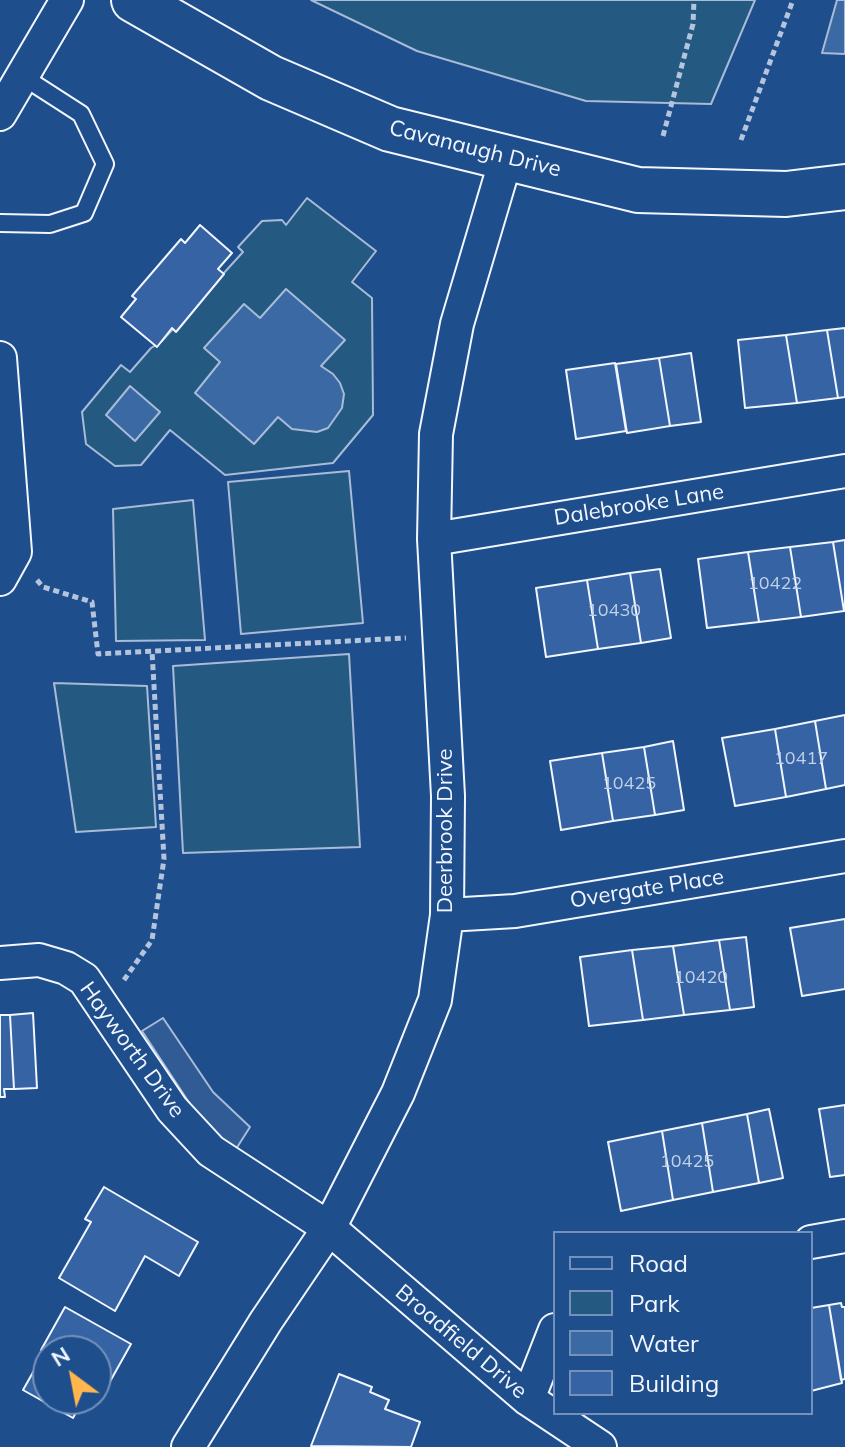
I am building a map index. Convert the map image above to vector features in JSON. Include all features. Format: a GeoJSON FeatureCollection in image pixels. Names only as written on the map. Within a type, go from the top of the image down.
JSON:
{"type":"FeatureCollection","features":[{"type":"Feature","properties":{"kind":"street"},"geometry":{"type":"LineString","coordinates":[[0,114],[67,0]]}},
{"type":"Feature","properties":{"kind":"street","name":"Cavanaugh Drive"},"geometry":{"type":"LineString","coordinates":[[134,0],[271,78],[377,124],[506,159],[638,190],[786,194],[845,187]]}},
{"type":"Feature","properties":{"kind":"street","name":"Deerbrook Drive"},"geometry":{"type":"LineString","coordinates":[[188,1447],[266,1321],[329,1228],[398,1093],[435,1000],[447,915],[448,796],[434,539],[436,434],[457,324],[506,159]]}},
{"type":"Feature","properties":{"kind":"street"},"geometry":{"type":"LineString","coordinates":[[0,358],[7,566]]}},
{"type":"Feature","properties":{"kind":"street","name":"Dalebrooke Lane"},"geometry":{"type":"LineString","coordinates":[[434,539],[845,471]]}},
{"type":"Feature","properties":{"kind":"street","name":"Overgate Place"},"geometry":{"type":"LineString","coordinates":[[447,915],[515,911],[845,856]]}},
{"type":"Feature","properties":{"kind":"street","name":"Hayworth Drive"},"geometry":{"type":"LineString","coordinates":[[0,963],[39,960],[66,968],[84,979],[172,1109],[211,1151],[329,1228]]}},
{"type":"Feature","properties":{"kind":"street","name":"Broadfield Drive"},"geometry":{"type":"LineString","coordinates":[[329,1228],[459,1343],[528,1399],[600,1447]]}},
{"type":"Feature","properties":{"kind":"street"},"geometry":{"type":"LineString","coordinates":[[813,1242],[845,1236]]}},
{"type":"Feature","properties":{"kind":"street"},"geometry":{"type":"LineString","coordinates":[[528,1399],[553,1335]]}},
{"type":"Feature","properties":{"kind":"lane"},"geometry":{"type":"LineString","coordinates":[[0,223],[50,224],[84,213],[105,164],[81,114],[22,76]]}},
{"type":"Feature","properties":{"kind":"path"},"geometry":{"type":"LineString","coordinates":[[663,136],[693,24],[694,0]]}},
{"type":"Feature","properties":{"kind":"path"},"geometry":{"type":"LineString","coordinates":[[741,140],[793,0]]}},
{"type":"Feature","properties":{"kind":"path"},"geometry":{"type":"LineString","coordinates":[[7,566],[43,587],[92,602],[98,654],[439,637]]}},
{"type":"Feature","properties":{"kind":"path"},"geometry":{"type":"LineString","coordinates":[[98,997],[120,985],[152,940],[164,859],[152,651]]}},
{"type":"Feature","properties":{"kind":"green space"},"geometry":{"type":"Polygon","coordinates":[[[311,0],[755,0],[711,104],[586,101],[417,51],[311,0]]]}},
{"type":"Feature","properties":{"kind":"green space"},"geometry":{"type":"Polygon","coordinates":[[[307,198],[376,251],[352,282],[372,298],[373,415],[333,463],[225,475],[170,430],[141,465],[115,466],[86,444],[82,412],[121,365],[130,372],[151,348],[161,342],[243,252],[238,247],[262,221],[282,220],[286,225],[307,198]]]}},
{"type":"Feature","properties":{"kind":"green space"},"geometry":{"type":"Polygon","coordinates":[[[349,471],[363,623],[241,634],[228,482],[349,471]]]}},
{"type":"Feature","properties":{"kind":"green space"},"geometry":{"type":"Polygon","coordinates":[[[193,500],[205,640],[116,641],[113,509],[193,500]]]}},
{"type":"Feature","properties":{"kind":"green space"},"geometry":{"type":"Polygon","coordinates":[[[349,654],[360,847],[183,853],[173,666],[349,654]]]}},
{"type":"Feature","properties":{"kind":"green space"},"geometry":{"type":"Polygon","coordinates":[[[54,683],[147,686],[156,827],[76,832],[54,683]]]}},
{"type":"Feature","properties":{"kind":"shaded area"},"geometry":{"type":"Polygon","coordinates":[[[163,1018],[213,1092],[250,1127],[236,1149],[221,1139],[192,1107],[142,1031],[163,1018]]]}},
{"type":"Feature","properties":{"kind":"water"},"geometry":{"type":"Polygon","coordinates":[[[837,0],[845,0],[845,54],[822,53],[837,0]]]}},
{"type":"Feature","properties":{"kind":"water"},"geometry":{"type":"Polygon","coordinates":[[[286,289],[345,340],[321,366],[340,383],[344,394],[342,408],[328,428],[317,432],[292,429],[278,417],[254,444],[195,393],[220,362],[204,348],[244,304],[260,318],[286,289]]]}},
{"type":"Feature","properties":{"kind":"water"},"geometry":{"type":"Polygon","coordinates":[[[130,386],[160,412],[135,441],[106,415],[130,386]]]}},
{"type":"Feature","properties":{"kind":"building"},"geometry":{"type":"Polygon","coordinates":[[[200,225],[232,253],[218,269],[224,274],[176,332],[172,328],[157,347],[121,317],[136,299],[132,296],[181,239],[185,243],[200,225]]]}},
{"type":"Feature","properties":{"kind":"building"},"geometry":{"type":"Polygon","coordinates":[[[845,328],[845,397],[838,398],[827,330],[845,328]]]}},
{"type":"Feature","properties":{"kind":"building"},"geometry":{"type":"Polygon","coordinates":[[[827,330],[838,398],[797,403],[786,335],[827,330]]]}},
{"type":"Feature","properties":{"kind":"building"},"geometry":{"type":"Polygon","coordinates":[[[786,335],[797,403],[745,408],[738,340],[786,335]]]}},
{"type":"Feature","properties":{"kind":"building"},"geometry":{"type":"Polygon","coordinates":[[[691,353],[701,422],[670,426],[659,358],[691,353]]]}},
{"type":"Feature","properties":{"kind":"building"},"geometry":{"type":"Polygon","coordinates":[[[659,358],[670,426],[627,433],[616,364],[659,358]]]}},
{"type":"Feature","properties":{"kind":"building"},"geometry":{"type":"Polygon","coordinates":[[[615,363],[626,431],[576,439],[566,370],[615,363]]]}},
{"type":"Feature","properties":{"kind":"building"},"geometry":{"type":"Polygon","coordinates":[[[845,540],[845,611],[844,611],[833,542],[845,540]]]}},
{"type":"Feature","properties":{"kind":"building"},"geometry":{"type":"Polygon","coordinates":[[[833,542],[844,611],[801,617],[790,547],[833,542]]]}},
{"type":"Feature","properties":{"kind":"building"},"geometry":{"type":"Polygon","coordinates":[[[790,547],[801,617],[759,622],[748,552],[790,547]]]}},
{"type":"Feature","properties":{"kind":"building"},"geometry":{"type":"Polygon","coordinates":[[[748,552],[759,622],[707,628],[698,559],[748,552]]]}},
{"type":"Feature","properties":{"kind":"building"},"geometry":{"type":"Polygon","coordinates":[[[660,569],[671,638],[641,643],[630,573],[660,569]]]}},
{"type":"Feature","properties":{"kind":"building"},"geometry":{"type":"Polygon","coordinates":[[[630,573],[641,643],[598,649],[587,580],[630,573]]]}},
{"type":"Feature","properties":{"kind":"building"},"geometry":{"type":"Polygon","coordinates":[[[587,580],[598,649],[546,657],[536,588],[587,580]]]}},
{"type":"Feature","properties":{"kind":"building"},"geometry":{"type":"Polygon","coordinates":[[[845,715],[845,785],[826,789],[815,721],[845,715]]]}},
{"type":"Feature","properties":{"kind":"building"},"geometry":{"type":"Polygon","coordinates":[[[815,721],[826,789],[786,797],[775,729],[815,721]]]}},
{"type":"Feature","properties":{"kind":"building"},"geometry":{"type":"Polygon","coordinates":[[[775,729],[786,797],[735,806],[722,738],[775,729]]]}},
{"type":"Feature","properties":{"kind":"building"},"geometry":{"type":"Polygon","coordinates":[[[673,741],[684,810],[655,815],[644,747],[673,741]]]}},
{"type":"Feature","properties":{"kind":"building"},"geometry":{"type":"Polygon","coordinates":[[[644,747],[655,815],[613,821],[602,753],[644,747]]]}},
{"type":"Feature","properties":{"kind":"building"},"geometry":{"type":"Polygon","coordinates":[[[602,753],[613,821],[561,830],[550,761],[602,753]]]}},
{"type":"Feature","properties":{"kind":"building"},"geometry":{"type":"Polygon","coordinates":[[[845,919],[845,989],[802,996],[790,928],[845,919]]]}},
{"type":"Feature","properties":{"kind":"building"},"geometry":{"type":"Polygon","coordinates":[[[746,937],[754,1007],[730,1010],[719,940],[746,937]]]}},
{"type":"Feature","properties":{"kind":"building"},"geometry":{"type":"Polygon","coordinates":[[[719,940],[730,1010],[684,1015],[673,946],[719,940]]]}},
{"type":"Feature","properties":{"kind":"building"},"geometry":{"type":"Polygon","coordinates":[[[673,946],[684,1015],[643,1020],[632,950],[673,946]]]}},
{"type":"Feature","properties":{"kind":"building"},"geometry":{"type":"Polygon","coordinates":[[[632,950],[643,1020],[589,1026],[580,957],[632,950]]]}},
{"type":"Feature","properties":{"kind":"building"},"geometry":{"type":"Polygon","coordinates":[[[33,1013],[37,1088],[14,1089],[10,1015],[33,1013]]]}},
{"type":"Feature","properties":{"kind":"building"},"geometry":{"type":"Polygon","coordinates":[[[0,1015],[10,1015],[14,1089],[4,1089],[5,1097],[0,1097],[0,1015]]]}},
{"type":"Feature","properties":{"kind":"building"},"geometry":{"type":"Polygon","coordinates":[[[845,1105],[845,1175],[830,1177],[819,1109],[845,1105]]]}},
{"type":"Feature","properties":{"kind":"building"},"geometry":{"type":"Polygon","coordinates":[[[769,1109],[783,1178],[759,1183],[747,1114],[769,1109]]]}},
{"type":"Feature","properties":{"kind":"building"},"geometry":{"type":"Polygon","coordinates":[[[747,1114],[759,1183],[713,1192],[702,1123],[747,1114]]]}},
{"type":"Feature","properties":{"kind":"building"},"geometry":{"type":"Polygon","coordinates":[[[702,1123],[713,1192],[673,1200],[662,1131],[702,1123]]]}},
{"type":"Feature","properties":{"kind":"building"},"geometry":{"type":"Polygon","coordinates":[[[662,1131],[673,1200],[621,1211],[608,1142],[662,1131]]]}},
{"type":"Feature","properties":{"kind":"building"},"geometry":{"type":"Polygon","coordinates":[[[104,1187],[198,1242],[179,1276],[145,1256],[115,1311],[59,1278],[91,1222],[85,1219],[104,1187]]]}},
{"type":"Feature","properties":{"kind":"building"},"geometry":{"type":"Polygon","coordinates":[[[841,1303],[845,1307],[845,1379],[841,1380],[829,1305],[841,1303]]]}},
{"type":"Feature","properties":{"kind":"building"},"geometry":{"type":"Polygon","coordinates":[[[829,1305],[842,1383],[813,1390],[813,1308],[829,1305]]]}},
{"type":"Feature","properties":{"kind":"building"},"geometry":{"type":"Polygon","coordinates":[[[65,1307],[131,1344],[112,1378],[112,1335],[49,1335],[65,1307]]]}},
{"type":"Feature","properties":{"kind":"building"},"geometry":{"type":"Polygon","coordinates":[[[32,1374],[32,1395],[23,1390],[32,1374]]]}},
{"type":"Feature","properties":{"kind":"building"},"geometry":{"type":"Polygon","coordinates":[[[339,1374],[372,1387],[370,1392],[389,1400],[385,1409],[420,1422],[411,1447],[311,1446],[339,1374]]]}}]}
